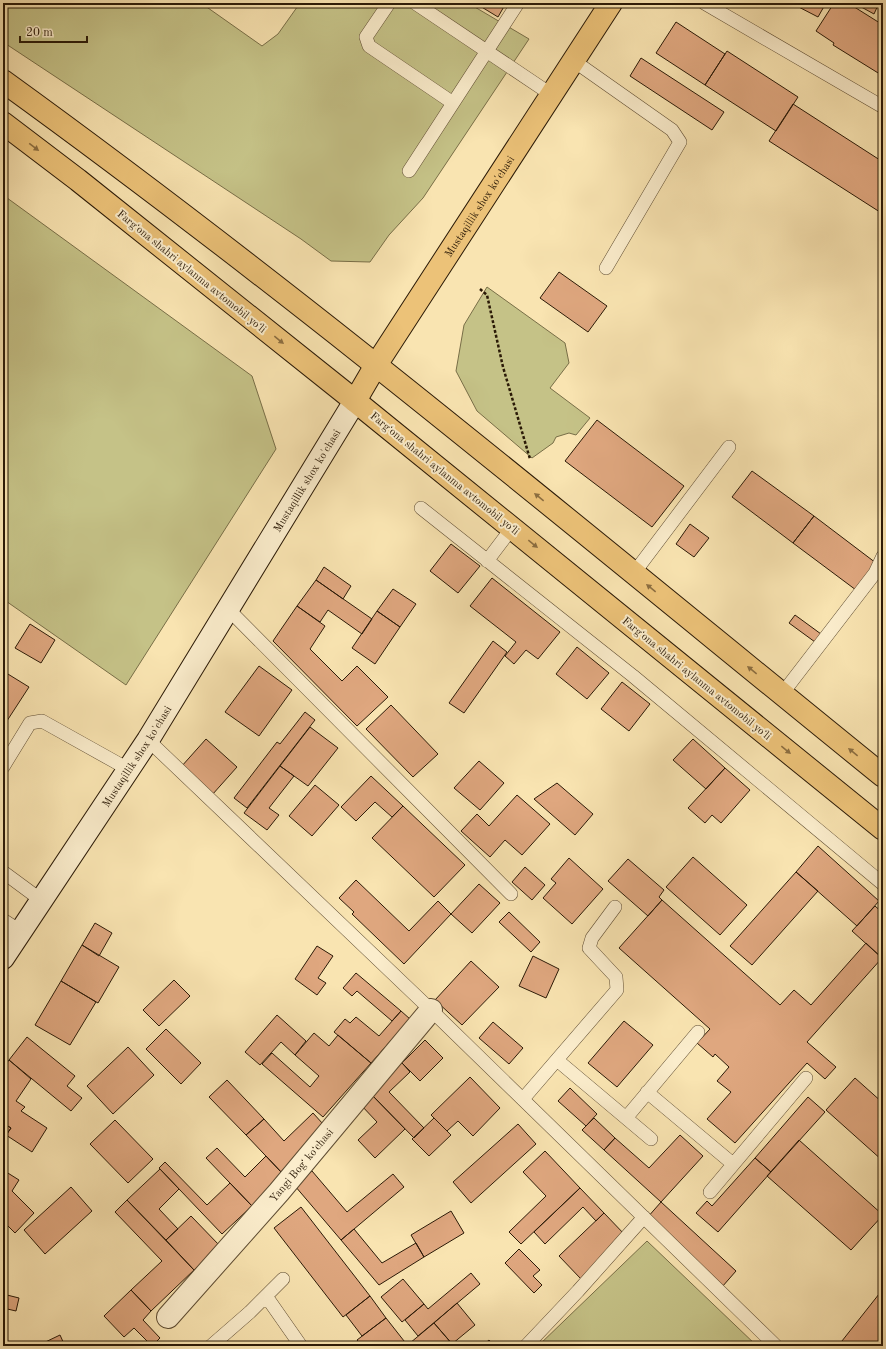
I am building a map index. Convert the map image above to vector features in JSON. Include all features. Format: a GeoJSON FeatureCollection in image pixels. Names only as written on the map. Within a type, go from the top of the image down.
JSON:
{"type":"FeatureCollection","features":[{"type":"Feature","properties":{"kind":"main road","name":"Mustaqillik shox ko'chasi"},"geometry":{"type":"LineString","coordinates":[[3,958],[12,926],[41,900],[148,740],[376,365],[611,3]]}},
{"type":"Feature","properties":{"kind":"main road"},"geometry":{"type":"LineString","coordinates":[[3,81],[98,150],[376,365],[883,776]]}},
{"type":"Feature","properties":{"kind":"main road","name":"Fargʻona shahri aylanma avtomobil yoʻli"},"geometry":{"type":"LineString","coordinates":[[3,123],[78,180],[355,401],[883,829]]}},
{"type":"Feature","properties":{"kind":"main road","name":"Yangi Bogʻ koʻchasi"},"geometry":{"type":"LineString","coordinates":[[168,1317],[279,1192],[431,1010]]}},
{"type":"Feature","properties":{"kind":"lane"},"geometry":{"type":"LineString","coordinates":[[389,3],[366,37],[369,46],[454,103]]}},
{"type":"Feature","properties":{"kind":"lane"},"geometry":{"type":"LineString","coordinates":[[416,3],[552,95]]}},
{"type":"Feature","properties":{"kind":"lane"},"geometry":{"type":"LineString","coordinates":[[409,171],[518,3]]}},
{"type":"Feature","properties":{"kind":"lane"},"geometry":{"type":"LineString","coordinates":[[704,3],[883,107]]}},
{"type":"Feature","properties":{"kind":"lane"},"geometry":{"type":"LineString","coordinates":[[574,61],[672,130],[680,142],[606,268]]}},
{"type":"Feature","properties":{"kind":"lane"},"geometry":{"type":"LineString","coordinates":[[634,573],[729,447]]}},
{"type":"Feature","properties":{"kind":"lane"},"geometry":{"type":"LineString","coordinates":[[420,508],[633,676],[883,884]]}},
{"type":"Feature","properties":{"kind":"lane"},"geometry":{"type":"LineString","coordinates":[[487,561],[512,528]]}},
{"type":"Feature","properties":{"kind":"lane"},"geometry":{"type":"LineString","coordinates":[[782,694],[875,573],[883,556]]}},
{"type":"Feature","properties":{"kind":"lane"},"geometry":{"type":"LineString","coordinates":[[228,609],[511,894]]}},
{"type":"Feature","properties":{"kind":"lane"},"geometry":{"type":"LineString","coordinates":[[3,767],[30,723],[42,721],[128,769]]}},
{"type":"Feature","properties":{"kind":"lane"},"geometry":{"type":"LineString","coordinates":[[148,740],[431,1010],[776,1346]]}},
{"type":"Feature","properties":{"kind":"lane"},"geometry":{"type":"LineString","coordinates":[[3,872],[41,900]]}},
{"type":"Feature","properties":{"kind":"lane"},"geometry":{"type":"LineString","coordinates":[[523,1099],[617,990],[616,977],[589,948],[592,938],[615,907]]}},
{"type":"Feature","properties":{"kind":"lane"},"geometry":{"type":"LineString","coordinates":[[626,1118],[698,1032]]}},
{"type":"Feature","properties":{"kind":"lane"},"geometry":{"type":"LineString","coordinates":[[557,1060],[651,1139]]}},
{"type":"Feature","properties":{"kind":"lane"},"geometry":{"type":"LineString","coordinates":[[710,1192],[806,1078]]}},
{"type":"Feature","properties":{"kind":"lane"},"geometry":{"type":"LineString","coordinates":[[647,1092],[733,1164]]}},
{"type":"Feature","properties":{"kind":"lane"},"geometry":{"type":"LineString","coordinates":[[526,1346],[569,1301],[644,1217]]}},
{"type":"Feature","properties":{"kind":"lane"},"geometry":{"type":"LineString","coordinates":[[211,1346],[283,1279]]}},
{"type":"Feature","properties":{"kind":"lane"},"geometry":{"type":"LineString","coordinates":[[266,1296],[302,1346]]}},
{"type":"Feature","properties":{"kind":"path"},"geometry":{"type":"LineString","coordinates":[[480,289],[486,295],[503,367],[531,463]]}},
{"type":"Feature","properties":{"kind":"shaded area"},"geometry":{"type":"Polygon","coordinates":[[[3,3],[201,3],[262,46],[278,34],[300,3],[468,3],[529,39],[423,198],[389,235],[370,262],[331,261],[301,239],[3,42],[3,3]]]}},
{"type":"Feature","properties":{"kind":"shaded area"},"geometry":{"type":"Polygon","coordinates":[[[3,195],[252,376],[276,449],[126,685],[3,599],[3,195]]]}},
{"type":"Feature","properties":{"kind":"shaded area"},"geometry":{"type":"Polygon","coordinates":[[[487,287],[565,343],[569,363],[550,388],[590,418],[576,435],[569,433],[556,437],[553,443],[532,458],[477,411],[456,371],[464,325],[487,287]]]}},
{"type":"Feature","properties":{"kind":"shaded area"},"geometry":{"type":"Polygon","coordinates":[[[647,1241],[757,1346],[538,1346],[647,1241]]]}},
{"type":"Feature","properties":{"kind":"building"},"geometry":{"type":"Polygon","coordinates":[[[475,3],[506,3],[498,17],[475,3]]]}},
{"type":"Feature","properties":{"kind":"building"},"geometry":{"type":"Polygon","coordinates":[[[791,3],[826,3],[818,17],[791,3]]]}},
{"type":"Feature","properties":{"kind":"building"},"geometry":{"type":"Polygon","coordinates":[[[834,3],[848,3],[883,25],[883,76],[833,45],[834,43],[816,31],[834,3]]]}},
{"type":"Feature","properties":{"kind":"building"},"geometry":{"type":"Polygon","coordinates":[[[854,3],[879,3],[874,14],[854,3]]]}},
{"type":"Feature","properties":{"kind":"building"},"geometry":{"type":"Polygon","coordinates":[[[676,22],[725,54],[705,85],[656,53],[676,22]]]}},
{"type":"Feature","properties":{"kind":"building"},"geometry":{"type":"Polygon","coordinates":[[[727,51],[798,97],[776,131],[705,85],[727,51]]]}},
{"type":"Feature","properties":{"kind":"building"},"geometry":{"type":"Polygon","coordinates":[[[641,58],[724,112],[712,130],[630,76],[641,58]]]}},
{"type":"Feature","properties":{"kind":"building"},"geometry":{"type":"Polygon","coordinates":[[[793,104],[883,162],[883,214],[769,141],[793,104]]]}},
{"type":"Feature","properties":{"kind":"building"},"geometry":{"type":"Polygon","coordinates":[[[559,272],[607,306],[588,332],[540,298],[559,272]]]}},
{"type":"Feature","properties":{"kind":"building"},"geometry":{"type":"Polygon","coordinates":[[[597,420],[684,486],[652,527],[565,461],[597,420]]]}},
{"type":"Feature","properties":{"kind":"building"},"geometry":{"type":"Polygon","coordinates":[[[752,471],[814,516],[793,543],[732,497],[752,471]]]}},
{"type":"Feature","properties":{"kind":"building"},"geometry":{"type":"Polygon","coordinates":[[[814,516],[876,563],[856,590],[793,543],[814,516]]]}},
{"type":"Feature","properties":{"kind":"building"},"geometry":{"type":"Polygon","coordinates":[[[690,524],[709,538],[694,557],[676,544],[690,524]]]}},
{"type":"Feature","properties":{"kind":"building"},"geometry":{"type":"Polygon","coordinates":[[[451,544],[480,566],[458,593],[430,571],[451,544]]]}},
{"type":"Feature","properties":{"kind":"building"},"geometry":{"type":"Polygon","coordinates":[[[324,567],[351,586],[343,599],[316,580],[324,567]]]}},
{"type":"Feature","properties":{"kind":"building"},"geometry":{"type":"Polygon","coordinates":[[[492,578],[560,632],[538,659],[526,650],[514,664],[505,656],[516,642],[470,606],[492,578]]]}},
{"type":"Feature","properties":{"kind":"building"},"geometry":{"type":"Polygon","coordinates":[[[316,580],[372,619],[362,634],[328,610],[320,622],[297,606],[316,580]]]}},
{"type":"Feature","properties":{"kind":"building"},"geometry":{"type":"Polygon","coordinates":[[[393,589],[416,604],[400,627],[377,611],[393,589]]]}},
{"type":"Feature","properties":{"kind":"building"},"geometry":{"type":"Polygon","coordinates":[[[297,606],[325,626],[310,649],[342,681],[357,666],[388,697],[357,726],[273,641],[297,606]]]}},
{"type":"Feature","properties":{"kind":"building"},"geometry":{"type":"Polygon","coordinates":[[[377,611],[400,627],[375,664],[352,648],[377,611]]]}},
{"type":"Feature","properties":{"kind":"building"},"geometry":{"type":"Polygon","coordinates":[[[795,615],[821,634],[815,642],[789,623],[795,615]]]}},
{"type":"Feature","properties":{"kind":"building"},"geometry":{"type":"Polygon","coordinates":[[[30,624],[55,640],[41,663],[15,648],[30,624]]]}},
{"type":"Feature","properties":{"kind":"building"},"geometry":{"type":"Polygon","coordinates":[[[493,641],[507,652],[464,713],[449,703],[493,641]]]}},
{"type":"Feature","properties":{"kind":"building"},"geometry":{"type":"Polygon","coordinates":[[[577,647],[609,673],[587,699],[556,674],[577,647]]]}},
{"type":"Feature","properties":{"kind":"building"},"geometry":{"type":"Polygon","coordinates":[[[259,666],[292,690],[259,736],[225,712],[259,666]]]}},
{"type":"Feature","properties":{"kind":"building"},"geometry":{"type":"Polygon","coordinates":[[[3,671],[29,687],[3,727],[3,671]]]}},
{"type":"Feature","properties":{"kind":"building"},"geometry":{"type":"Polygon","coordinates":[[[622,682],[650,704],[629,731],[601,709],[622,682]]]}},
{"type":"Feature","properties":{"kind":"building"},"geometry":{"type":"Polygon","coordinates":[[[391,705],[438,754],[413,777],[366,729],[391,705]]]}},
{"type":"Feature","properties":{"kind":"building"},"geometry":{"type":"Polygon","coordinates":[[[305,712],[315,720],[247,808],[234,798],[277,742],[280,744],[305,712]]]}},
{"type":"Feature","properties":{"kind":"building"},"geometry":{"type":"Polygon","coordinates":[[[310,727],[338,748],[308,786],[280,766],[310,727]]]}},
{"type":"Feature","properties":{"kind":"building"},"geometry":{"type":"Polygon","coordinates":[[[206,739],[237,767],[212,795],[181,767],[206,739]]]}},
{"type":"Feature","properties":{"kind":"building"},"geometry":{"type":"Polygon","coordinates":[[[693,739],[725,768],[706,789],[673,760],[693,739]]]}},
{"type":"Feature","properties":{"kind":"building"},"geometry":{"type":"Polygon","coordinates":[[[479,761],[504,783],[480,810],[454,788],[479,761]]]}},
{"type":"Feature","properties":{"kind":"building"},"geometry":{"type":"Polygon","coordinates":[[[280,766],[294,776],[269,808],[279,815],[267,830],[244,813],[280,766]]]}},
{"type":"Feature","properties":{"kind":"building"},"geometry":{"type":"Polygon","coordinates":[[[725,768],[750,790],[721,823],[712,815],[705,823],[688,808],[725,768]]]}},
{"type":"Feature","properties":{"kind":"building"},"geometry":{"type":"Polygon","coordinates":[[[371,776],[403,806],[392,817],[375,802],[356,821],[341,807],[371,776]]]}},
{"type":"Feature","properties":{"kind":"building"},"geometry":{"type":"Polygon","coordinates":[[[557,783],[593,814],[575,835],[534,799],[557,783]]]}},
{"type":"Feature","properties":{"kind":"building"},"geometry":{"type":"Polygon","coordinates":[[[315,785],[339,805],[312,836],[289,816],[315,785]]]}},
{"type":"Feature","properties":{"kind":"building"},"geometry":{"type":"Polygon","coordinates":[[[517,795],[550,824],[522,855],[505,840],[490,857],[461,831],[477,814],[489,826],[517,795]]]}},
{"type":"Feature","properties":{"kind":"building"},"geometry":{"type":"Polygon","coordinates":[[[403,806],[465,865],[434,897],[372,838],[403,806]]]}},
{"type":"Feature","properties":{"kind":"building"},"geometry":{"type":"Polygon","coordinates":[[[818,846],[879,901],[857,926],[796,872],[818,846]]]}},
{"type":"Feature","properties":{"kind":"building"},"geometry":{"type":"Polygon","coordinates":[[[693,857],[747,905],[720,935],[666,887],[693,857]]]}},
{"type":"Feature","properties":{"kind":"building"},"geometry":{"type":"Polygon","coordinates":[[[569,858],[603,889],[572,924],[543,898],[556,883],[551,879],[569,858]]]}},
{"type":"Feature","properties":{"kind":"building"},"geometry":{"type":"Polygon","coordinates":[[[628,859],[664,890],[659,897],[662,900],[648,916],[608,881],[628,859]]]}},
{"type":"Feature","properties":{"kind":"building"},"geometry":{"type":"Polygon","coordinates":[[[525,867],[545,885],[532,900],[512,882],[525,867]]]}},
{"type":"Feature","properties":{"kind":"building"},"geometry":{"type":"Polygon","coordinates":[[[796,872],[818,891],[752,965],[730,946],[796,872]]]}},
{"type":"Feature","properties":{"kind":"building"},"geometry":{"type":"Polygon","coordinates":[[[356,880],[409,931],[438,901],[451,914],[404,964],[352,914],[354,912],[339,898],[356,880]]]}},
{"type":"Feature","properties":{"kind":"building"},"geometry":{"type":"Polygon","coordinates":[[[479,884],[500,903],[472,933],[451,914],[479,884]]]}},
{"type":"Feature","properties":{"kind":"building"},"geometry":{"type":"Polygon","coordinates":[[[662,900],[780,1005],[794,990],[811,1005],[866,943],[882,958],[807,1042],[836,1067],[825,1079],[807,1063],[735,1143],[707,1119],[731,1092],[717,1081],[729,1067],[715,1054],[713,1057],[697,1043],[710,1029],[619,948],[662,900]]]}},
{"type":"Feature","properties":{"kind":"building"},"geometry":{"type":"Polygon","coordinates":[[[875,906],[883,913],[882,958],[852,931],[875,906]]]}},
{"type":"Feature","properties":{"kind":"building"},"geometry":{"type":"Polygon","coordinates":[[[509,912],[540,942],[531,952],[499,922],[509,912]]]}},
{"type":"Feature","properties":{"kind":"building"},"geometry":{"type":"Polygon","coordinates":[[[95,923],[112,933],[99,956],[82,945],[95,923]]]}},
{"type":"Feature","properties":{"kind":"building"},"geometry":{"type":"Polygon","coordinates":[[[82,945],[119,967],[98,1003],[61,981],[82,945]]]}},
{"type":"Feature","properties":{"kind":"building"},"geometry":{"type":"Polygon","coordinates":[[[317,946],[333,956],[318,978],[326,983],[317,995],[295,979],[317,946]]]}},
{"type":"Feature","properties":{"kind":"building"},"geometry":{"type":"Polygon","coordinates":[[[533,956],[559,969],[546,998],[519,986],[533,956]]]}},
{"type":"Feature","properties":{"kind":"building"},"geometry":{"type":"Polygon","coordinates":[[[471,961],[499,987],[462,1025],[435,1000],[471,961]]]}},
{"type":"Feature","properties":{"kind":"building"},"geometry":{"type":"Polygon","coordinates":[[[356,973],[401,1011],[392,1021],[357,991],[352,996],[343,988],[356,973]]]}},
{"type":"Feature","properties":{"kind":"building"},"geometry":{"type":"Polygon","coordinates":[[[174,980],[190,996],[159,1026],[143,1010],[174,980]]]}},
{"type":"Feature","properties":{"kind":"building"},"geometry":{"type":"Polygon","coordinates":[[[61,981],[96,1002],[70,1045],[35,1025],[61,981]]]}},
{"type":"Feature","properties":{"kind":"building"},"geometry":{"type":"Polygon","coordinates":[[[401,1011],[410,1019],[371,1063],[334,1032],[345,1019],[350,1023],[356,1017],[379,1036],[401,1011]]]}},
{"type":"Feature","properties":{"kind":"building"},"geometry":{"type":"Polygon","coordinates":[[[277,1015],[306,1041],[295,1055],[281,1042],[260,1065],[245,1052],[277,1015]]]}},
{"type":"Feature","properties":{"kind":"building"},"geometry":{"type":"Polygon","coordinates":[[[624,1021],[653,1045],[617,1087],[588,1063],[624,1021]]]}},
{"type":"Feature","properties":{"kind":"building"},"geometry":{"type":"Polygon","coordinates":[[[493,1022],[523,1048],[509,1064],[479,1038],[493,1022]]]}},
{"type":"Feature","properties":{"kind":"building"},"geometry":{"type":"Polygon","coordinates":[[[166,1029],[201,1063],[181,1084],[146,1049],[166,1029]]]}},
{"type":"Feature","properties":{"kind":"building"},"geometry":{"type":"Polygon","coordinates":[[[314,1033],[329,1046],[338,1035],[371,1063],[323,1117],[262,1064],[272,1053],[310,1087],[319,1076],[295,1055],[314,1033]]]}},
{"type":"Feature","properties":{"kind":"building"},"geometry":{"type":"Polygon","coordinates":[[[27,1037],[75,1076],[67,1086],[82,1098],[71,1111],[9,1060],[27,1037]]]}},
{"type":"Feature","properties":{"kind":"building"},"geometry":{"type":"Polygon","coordinates":[[[425,1040],[443,1058],[420,1081],[402,1063],[425,1040]]]}},
{"type":"Feature","properties":{"kind":"building"},"geometry":{"type":"Polygon","coordinates":[[[128,1047],[154,1075],[113,1114],[87,1086],[128,1047]]]}},
{"type":"Feature","properties":{"kind":"building"},"geometry":{"type":"Polygon","coordinates":[[[9,1060],[31,1079],[16,1101],[25,1107],[21,1111],[47,1128],[32,1152],[6,1135],[11,1128],[3,1123],[3,1068],[9,1060]]]}},
{"type":"Feature","properties":{"kind":"building"},"geometry":{"type":"Polygon","coordinates":[[[402,1063],[410,1072],[389,1092],[424,1128],[414,1138],[371,1094],[402,1063]]]}},
{"type":"Feature","properties":{"kind":"building"},"geometry":{"type":"Polygon","coordinates":[[[470,1077],[500,1108],[473,1136],[458,1121],[447,1131],[431,1115],[470,1077]]]}},
{"type":"Feature","properties":{"kind":"building"},"geometry":{"type":"Polygon","coordinates":[[[855,1078],[883,1103],[883,1161],[826,1110],[855,1078]]]}},
{"type":"Feature","properties":{"kind":"building"},"geometry":{"type":"Polygon","coordinates":[[[227,1080],[264,1119],[246,1135],[209,1097],[227,1080]]]}},
{"type":"Feature","properties":{"kind":"building"},"geometry":{"type":"Polygon","coordinates":[[[570,1088],[597,1114],[586,1126],[558,1101],[570,1088]]]}},
{"type":"Feature","properties":{"kind":"building"},"geometry":{"type":"Polygon","coordinates":[[[371,1094],[405,1129],[375,1158],[358,1140],[377,1122],[360,1104],[371,1094]]]}},
{"type":"Feature","properties":{"kind":"building"},"geometry":{"type":"Polygon","coordinates":[[[808,1097],[825,1112],[771,1172],[755,1158],[808,1097]]]}},
{"type":"Feature","properties":{"kind":"building"},"geometry":{"type":"Polygon","coordinates":[[[313,1113],[323,1124],[281,1172],[246,1135],[264,1119],[284,1141],[313,1113]]]}},
{"type":"Feature","properties":{"kind":"building"},"geometry":{"type":"Polygon","coordinates":[[[434,1118],[451,1135],[429,1156],[412,1139],[434,1118]]]}},
{"type":"Feature","properties":{"kind":"building"},"geometry":{"type":"Polygon","coordinates":[[[594,1118],[615,1138],[604,1150],[582,1130],[594,1118]]]}},
{"type":"Feature","properties":{"kind":"building"},"geometry":{"type":"Polygon","coordinates":[[[115,1120],[153,1159],[128,1183],[90,1144],[115,1120]]]}},
{"type":"Feature","properties":{"kind":"building"},"geometry":{"type":"Polygon","coordinates":[[[3,1123],[11,1128],[3,1140],[3,1123]]]}},
{"type":"Feature","properties":{"kind":"building"},"geometry":{"type":"Polygon","coordinates":[[[518,1124],[536,1144],[471,1203],[453,1182],[518,1124]]]}},
{"type":"Feature","properties":{"kind":"building"},"geometry":{"type":"Polygon","coordinates":[[[680,1135],[703,1156],[661,1202],[604,1150],[615,1138],[649,1168],[680,1135]]]}},
{"type":"Feature","properties":{"kind":"building"},"geometry":{"type":"Polygon","coordinates":[[[799,1140],[883,1215],[851,1250],[767,1176],[799,1140]]]}},
{"type":"Feature","properties":{"kind":"building"},"geometry":{"type":"Polygon","coordinates":[[[217,1148],[245,1177],[266,1156],[284,1175],[252,1206],[206,1158],[217,1148]]]}},
{"type":"Feature","properties":{"kind":"building"},"geometry":{"type":"Polygon","coordinates":[[[545,1151],[580,1188],[521,1244],[509,1232],[546,1196],[523,1172],[545,1151]]]}},
{"type":"Feature","properties":{"kind":"building"},"geometry":{"type":"Polygon","coordinates":[[[755,1158],[771,1172],[718,1232],[696,1213],[707,1201],[712,1206],[755,1158]]]}},
{"type":"Feature","properties":{"kind":"building"},"geometry":{"type":"Polygon","coordinates":[[[165,1162],[207,1205],[230,1183],[252,1206],[222,1234],[159,1168],[165,1162]]]}},
{"type":"Feature","properties":{"kind":"building"},"geometry":{"type":"Polygon","coordinates":[[[160,1169],[179,1189],[159,1209],[178,1229],[166,1240],[127,1200],[160,1169]]]}},
{"type":"Feature","properties":{"kind":"building"},"geometry":{"type":"Polygon","coordinates":[[[3,1170],[19,1180],[12,1191],[34,1213],[15,1233],[3,1221],[3,1170]]]}},
{"type":"Feature","properties":{"kind":"building"},"geometry":{"type":"Polygon","coordinates":[[[312,1171],[347,1212],[393,1174],[404,1187],[341,1240],[295,1186],[312,1171]]]}},
{"type":"Feature","properties":{"kind":"building"},"geometry":{"type":"Polygon","coordinates":[[[71,1187],[92,1211],[45,1254],[24,1230],[71,1187]]]}},
{"type":"Feature","properties":{"kind":"building"},"geometry":{"type":"Polygon","coordinates":[[[580,1188],[604,1213],[596,1221],[583,1207],[545,1244],[534,1232],[580,1188]]]}},
{"type":"Feature","properties":{"kind":"building"},"geometry":{"type":"Polygon","coordinates":[[[127,1200],[194,1270],[151,1311],[131,1290],[162,1261],[115,1212],[127,1200]]]}},
{"type":"Feature","properties":{"kind":"building"},"geometry":{"type":"Polygon","coordinates":[[[661,1202],[736,1271],[722,1287],[647,1218],[661,1202]]]}},
{"type":"Feature","properties":{"kind":"building"},"geometry":{"type":"Polygon","coordinates":[[[301,1207],[370,1296],[343,1317],[274,1228],[301,1207]]]}},
{"type":"Feature","properties":{"kind":"building"},"geometry":{"type":"Polygon","coordinates":[[[451,1211],[464,1233],[424,1257],[411,1235],[451,1211]]]}},
{"type":"Feature","properties":{"kind":"building"},"geometry":{"type":"Polygon","coordinates":[[[604,1213],[626,1236],[581,1279],[559,1256],[604,1213]]]}},
{"type":"Feature","properties":{"kind":"building"},"geometry":{"type":"Polygon","coordinates":[[[191,1216],[220,1246],[194,1270],[166,1240],[191,1216]]]}},
{"type":"Feature","properties":{"kind":"building"},"geometry":{"type":"Polygon","coordinates":[[[354,1229],[382,1263],[416,1243],[424,1257],[379,1285],[341,1240],[354,1229]]]}},
{"type":"Feature","properties":{"kind":"building"},"geometry":{"type":"Polygon","coordinates":[[[519,1249],[540,1270],[533,1276],[542,1285],[534,1293],[505,1263],[519,1249]]]}},
{"type":"Feature","properties":{"kind":"building"},"geometry":{"type":"Polygon","coordinates":[[[471,1273],[480,1284],[418,1336],[405,1320],[424,1304],[428,1309],[471,1273]]]}},
{"type":"Feature","properties":{"kind":"building"},"geometry":{"type":"Polygon","coordinates":[[[403,1279],[424,1304],[402,1322],[381,1297],[403,1279]]]}},
{"type":"Feature","properties":{"kind":"building"},"geometry":{"type":"Polygon","coordinates":[[[883,1289],[883,1346],[838,1346],[883,1289]]]}},
{"type":"Feature","properties":{"kind":"building"},"geometry":{"type":"Polygon","coordinates":[[[131,1290],[151,1311],[143,1320],[160,1338],[152,1346],[134,1328],[124,1337],[104,1316],[131,1290]]]}},
{"type":"Feature","properties":{"kind":"building"},"geometry":{"type":"Polygon","coordinates":[[[3,1294],[19,1298],[16,1311],[3,1308],[3,1294]]]}},
{"type":"Feature","properties":{"kind":"building"},"geometry":{"type":"Polygon","coordinates":[[[370,1296],[386,1318],[362,1336],[346,1315],[370,1296]]]}},
{"type":"Feature","properties":{"kind":"building"},"geometry":{"type":"Polygon","coordinates":[[[457,1303],[475,1325],[452,1344],[434,1323],[457,1303]]]}},
{"type":"Feature","properties":{"kind":"building"},"geometry":{"type":"Polygon","coordinates":[[[386,1318],[408,1346],[362,1346],[357,1340],[386,1318]]]}},
{"type":"Feature","properties":{"kind":"building"},"geometry":{"type":"Polygon","coordinates":[[[434,1323],[454,1346],[413,1346],[410,1343],[434,1323]]]}},
{"type":"Feature","properties":{"kind":"building"},"geometry":{"type":"Polygon","coordinates":[[[60,1335],[65,1346],[37,1346],[60,1335]]]}},
{"type":"Feature","properties":{"kind":"building"},"geometry":{"type":"Polygon","coordinates":[[[489,1340],[495,1346],[482,1346],[489,1340]]]}}]}
